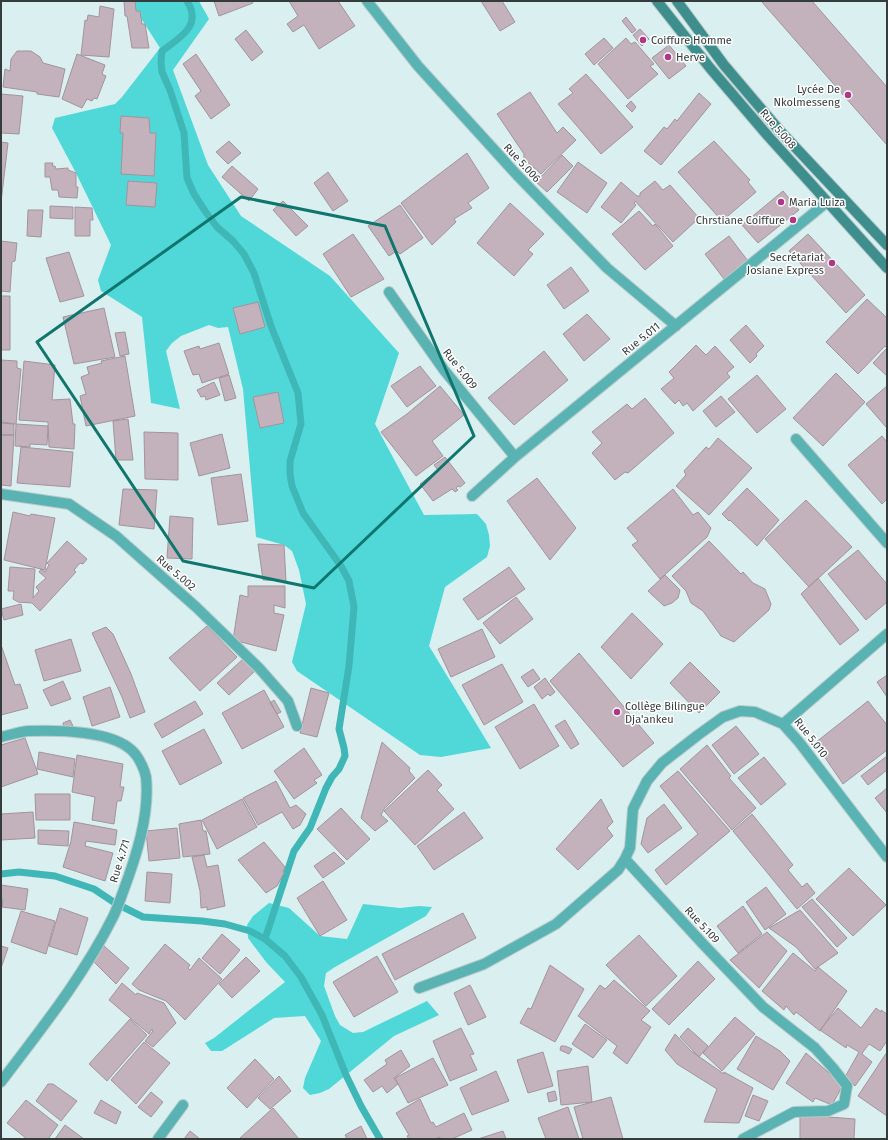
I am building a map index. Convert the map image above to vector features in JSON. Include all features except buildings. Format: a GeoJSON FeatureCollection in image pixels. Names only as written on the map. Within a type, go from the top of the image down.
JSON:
{"type":"FeatureCollection","features":[{"type":"Feature","properties":{"kind":"main road","name":"Rue 5.008"},"geometry":{"type":"LineString","coordinates":[[657,1],[710,68],[887,268]]}},
{"type":"Feature","properties":{"kind":"main road","name":"Rue 5.008"},"geometry":{"type":"LineString","coordinates":[[677,1],[724,64],[780,131],[887,245]]}},
{"type":"Feature","properties":{"kind":"street","name":"Rue 5.006"},"geometry":{"type":"LineString","coordinates":[[367,1],[418,66],[517,175],[607,268],[676,326]]}},
{"type":"Feature","properties":{"kind":"street","name":"Rue 5.011"},"geometry":{"type":"LineString","coordinates":[[472,496],[515,457],[827,202]]}},
{"type":"Feature","properties":{"kind":"street","name":"Rue 5.009"},"geometry":{"type":"LineString","coordinates":[[389,292],[444,370],[515,457]]}},
{"type":"Feature","properties":{"kind":"street"},"geometry":{"type":"LineString","coordinates":[[796,439],[887,543]]}},
{"type":"Feature","properties":{"kind":"street","name":"Rue 5.002"},"geometry":{"type":"LineString","coordinates":[[1,494],[69,504],[116,536],[196,607],[259,668],[288,701],[297,726]]}},
{"type":"Feature","properties":{"kind":"street","name":"Rue 5.010"},"geometry":{"type":"LineString","coordinates":[[887,634],[783,724],[887,857]]}},
{"type":"Feature","properties":{"kind":"street"},"geometry":{"type":"LineString","coordinates":[[419,988],[484,964],[556,924],[618,870],[630,848],[633,809],[647,781],[662,763],[698,734],[723,717],[740,711],[755,712],[783,724]]}},
{"type":"Feature","properties":{"kind":"street","name":"Rue 4.771"},"geometry":{"type":"LineString","coordinates":[[1,737],[27,731],[75,732],[110,738],[125,744],[137,755],[146,776],[146,803],[141,834],[114,916],[86,964],[56,1010],[1,1082]]}},
{"type":"Feature","properties":{"kind":"street","name":"Rue 5.109"},"geometry":{"type":"LineString","coordinates":[[625,859],[763,1007],[815,1048],[848,1086],[844,1104],[828,1111],[794,1112],[743,1139]]}},
{"type":"Feature","properties":{"kind":"street"},"geometry":{"type":"LineString","coordinates":[[158,1139],[183,1105]]}},
{"type":"Feature","properties":{"kind":"highlighted area"},"geometry":{"type":"Polygon","coordinates":[[[241,197],[385,226],[474,436],[314,588],[183,561],[37,342],[241,197]]]}},
{"type":"Feature","properties":{"kind":"shaded area"},"geometry":{"type":"Polygon","coordinates":[[[130,1],[199,1],[209,19],[173,70],[208,165],[241,216],[330,276],[399,353],[375,424],[424,515],[477,514],[486,524],[490,546],[487,557],[445,587],[429,646],[491,748],[441,757],[420,755],[297,671],[292,662],[306,604],[299,570],[292,551],[284,545],[256,537],[243,389],[228,327],[218,328],[209,325],[181,336],[172,343],[166,351],[180,409],[151,403],[142,317],[101,291],[98,280],[111,245],[52,128],[55,118],[115,104],[160,48],[130,1]]]}},
{"type":"Feature","properties":{"kind":"shaded area"},"geometry":{"type":"Polygon","coordinates":[[[269,903],[289,908],[320,936],[347,939],[363,904],[400,908],[419,906],[432,907],[426,916],[326,973],[324,986],[335,1016],[340,1025],[353,1033],[363,1032],[427,1001],[439,1015],[394,1036],[329,1089],[310,1095],[303,1088],[305,1078],[321,1041],[305,1016],[274,1018],[222,1051],[211,1051],[205,1043],[214,1038],[285,982],[266,962],[248,938],[247,925],[253,916],[269,903]]]}},
{"type":"Feature","properties":{"kind":"waterway"},"geometry":{"type":"LineString","coordinates":[[187,1],[191,10],[191,24],[182,36],[162,51],[161,62],[162,72],[170,90],[184,133],[187,178],[194,194],[205,211],[217,227],[233,241],[244,254],[254,273],[271,326],[298,393],[301,424],[290,461],[292,486],[303,513],[341,566],[349,581],[354,607],[349,666],[339,729],[345,756],[339,769],[332,777],[326,788],[310,828],[294,851],[265,939]]}},
{"type":"Feature","properties":{"kind":"waterway"},"geometry":{"type":"LineString","coordinates":[[1,874],[19,872],[55,876],[94,889],[115,903],[143,917],[225,924],[250,931],[265,939],[285,956],[301,977],[322,1015],[346,1075],[361,1106],[380,1139]]}},
{"type":"Feature","properties":{"kind":"place","name":"Coiffure Homme"},"geometry":{"type":"Point","coordinates":[643,40]}},
{"type":"Feature","properties":{"kind":"place","name":"Herve"},"geometry":{"type":"Point","coordinates":[668,57]}},
{"type":"Feature","properties":{"kind":"place","name":"Lycée De Nkolmesseng"},"geometry":{"type":"Point","coordinates":[848,95]}},
{"type":"Feature","properties":{"kind":"place","name":"Maria Luiza"},"geometry":{"type":"Point","coordinates":[781,202]}},
{"type":"Feature","properties":{"kind":"place","name":"Chrstiane Coiffure"},"geometry":{"type":"Point","coordinates":[793,220]}},
{"type":"Feature","properties":{"kind":"place","name":"Secrétariat Josiane Express"},"geometry":{"type":"Point","coordinates":[832,263]}},
{"type":"Feature","properties":{"kind":"place","name":"Collège Bilingue Dja'ankeu"},"geometry":{"type":"Point","coordinates":[617,712]}}]}
